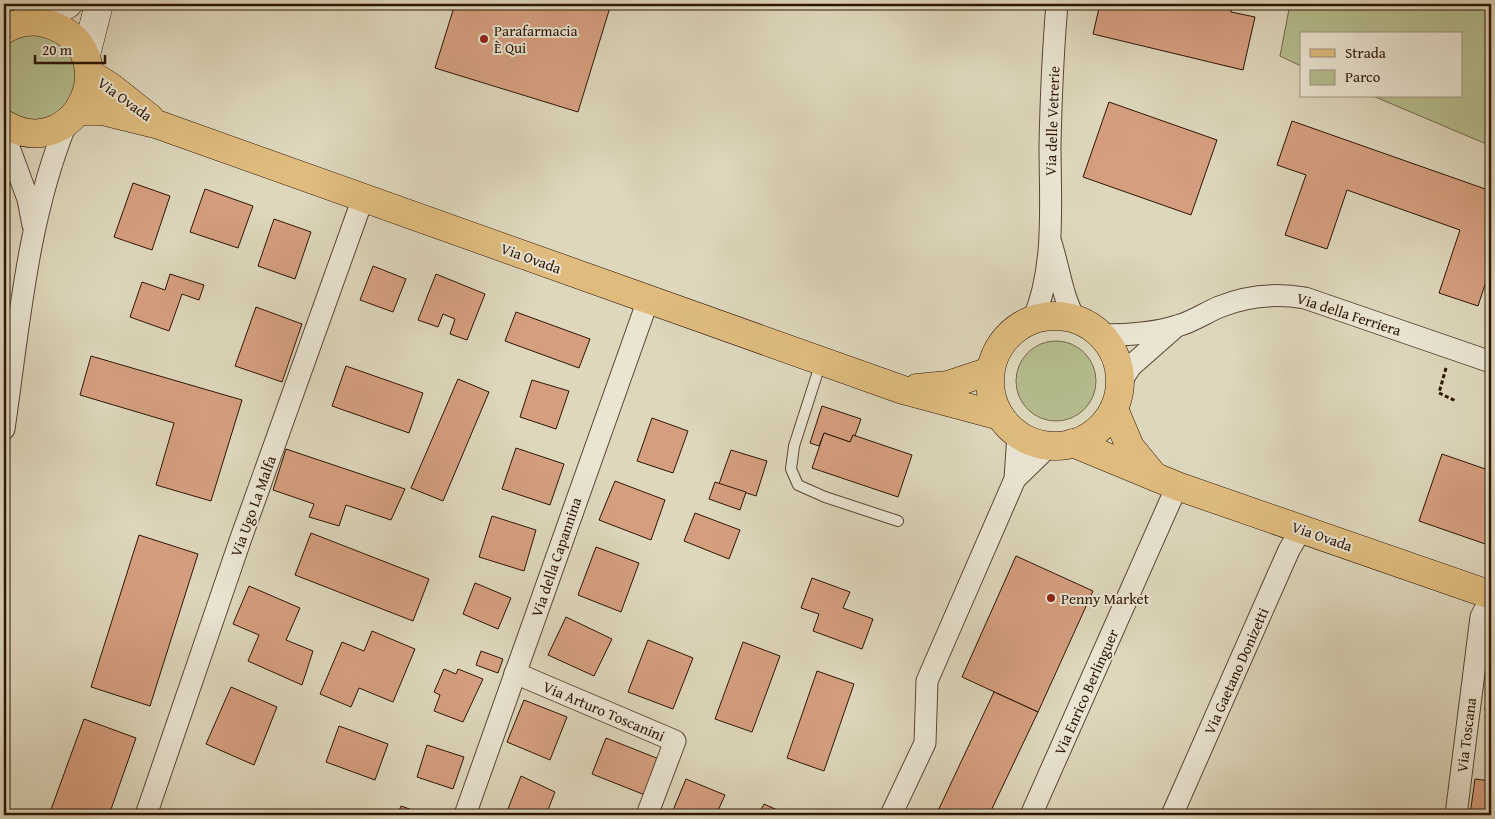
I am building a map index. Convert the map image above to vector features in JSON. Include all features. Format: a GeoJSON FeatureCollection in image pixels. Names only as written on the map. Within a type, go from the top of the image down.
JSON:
{"type":"FeatureCollection","features":[{"type":"Feature","properties":{"kind":"main road"},"geometry":{"type":"LineString","coordinates":[[5,29],[23,22],[41,21],[68,4]]}},
{"type":"Feature","properties":{"kind":"main road"},"geometry":{"type":"LineString","coordinates":[[4,124],[25,132],[39,133],[53,130],[72,117],[88,93],[88,65],[99,4]]}},
{"type":"Feature","properties":{"kind":"main road","name":"Via Ovada"},"geometry":{"type":"LineString","coordinates":[[41,21],[59,27],[75,39],[88,65],[110,86],[159,125]]}},
{"type":"Feature","properties":{"kind":"main road","name":"Via Ovada"},"geometry":{"type":"LineString","coordinates":[[72,117],[102,111],[159,125],[648,300],[903,390],[1009,425]]}},
{"type":"Feature","properties":{"kind":"main road"},"geometry":{"type":"LineString","coordinates":[[1117,396],[1104,424],[1090,436],[1061,445],[1033,442],[1009,425],[994,402],[990,386],[990,371],[998,349],[1008,336],[1033,320],[1054,316],[1075,319],[1089,325],[1102,335],[1112,349],[1119,366],[1117,396],[1130,447],[1165,481]]}},
{"type":"Feature","properties":{"kind":"main road","name":"Via Ovada"},"geometry":{"type":"LineString","coordinates":[[903,390],[948,385],[990,371]]}},
{"type":"Feature","properties":{"kind":"main road","name":"Via Ovada"},"geometry":{"type":"LineString","coordinates":[[1061,445],[1302,528],[1491,596]]}},
{"type":"Feature","properties":{"kind":"street","name":"Via delle Vetrerie"},"geometry":{"type":"LineString","coordinates":[[1033,320],[1042,300],[1049,238],[1050,138],[1057,4]]}},
{"type":"Feature","properties":{"kind":"street"},"geometry":{"type":"LineString","coordinates":[[4,429],[34,232],[56,146],[72,117]]}},
{"type":"Feature","properties":{"kind":"street"},"geometry":{"type":"LineString","coordinates":[[4,134],[28,199],[34,232]]}},
{"type":"Feature","properties":{"kind":"street","name":"Via Ugo La Malfa"},"geometry":{"type":"LineString","coordinates":[[146,815],[247,520],[363,198]]}},
{"type":"Feature","properties":{"kind":"street","name":"Via delle Vetrerie"},"geometry":{"type":"LineString","coordinates":[[1049,238],[1060,270],[1066,303],[1075,319]]}},
{"type":"Feature","properties":{"kind":"street","name":"Via della Ferriera"},"geometry":{"type":"LineString","coordinates":[[1117,396],[1131,366],[1150,347],[1178,326],[1221,306],[1247,298],[1287,295],[1305,298],[1491,362]]}},
{"type":"Feature","properties":{"kind":"street","name":"Via della Capannina"},"geometry":{"type":"LineString","coordinates":[[466,815],[648,300]]}},
{"type":"Feature","properties":{"kind":"street","name":"Via della Ferriera"},"geometry":{"type":"LineString","coordinates":[[1102,335],[1129,335],[1178,326]]}},
{"type":"Feature","properties":{"kind":"street"},"geometry":{"type":"LineString","coordinates":[[891,815],[925,743],[927,681],[1015,479],[1009,425]]}},
{"type":"Feature","properties":{"kind":"street"},"geometry":{"type":"LineString","coordinates":[[1015,479],[1061,445]]}},
{"type":"Feature","properties":{"kind":"street","name":"Via Enrico Berlinguer"},"geometry":{"type":"LineString","coordinates":[[1031,815],[1165,481]]}},
{"type":"Feature","properties":{"kind":"street","name":"Via Gaetano Donizetti"},"geometry":{"type":"LineString","coordinates":[[1172,815],[1289,550],[1302,528]]}},
{"type":"Feature","properties":{"kind":"street","name":"Via Toscana"},"geometry":{"type":"LineString","coordinates":[[1456,815],[1481,617],[1491,596]]}},
{"type":"Feature","properties":{"kind":"street","name":"Via Arturo Toscanini"},"geometry":{"type":"LineString","coordinates":[[515,673],[675,741],[647,815]]}},
{"type":"Feature","properties":{"kind":"lane"},"geometry":{"type":"LineString","coordinates":[[821,361],[794,446],[791,469],[798,485],[825,497],[898,521]]}},
{"type":"Feature","properties":{"kind":"path"},"geometry":{"type":"LineString","coordinates":[[1448,363],[1439,393],[1456,401]]}},
{"type":"Feature","properties":{"kind":"green space"},"geometry":{"type":"Polygon","coordinates":[[[1290,4],[1491,4],[1491,146],[1378,98],[1462,98],[1462,32],[1300,32],[1300,66],[1280,56],[1290,4]]]}},
{"type":"Feature","properties":{"kind":"green space"},"geometry":{"type":"Polygon","coordinates":[[[36,34],[50,38],[62,45],[70,55],[76,68],[76,82],[73,95],[55,116],[29,122],[4,112],[4,46],[22,36],[36,34]]]}},
{"type":"Feature","properties":{"kind":"green space"},"geometry":{"type":"Polygon","coordinates":[[[1048,341],[1064,341],[1085,352],[1096,373],[1096,389],[1085,410],[1064,421],[1048,421],[1034,415],[1022,403],[1016,389],[1016,373],[1022,359],[1034,347],[1048,341]]]}},
{"type":"Feature","properties":{"kind":"building"},"geometry":{"type":"Polygon","coordinates":[[[455,4],[611,4],[578,112],[435,68],[455,4]]]}},
{"type":"Feature","properties":{"kind":"building"},"geometry":{"type":"Polygon","coordinates":[[[1100,4],[1178,4],[1190,7],[1191,4],[1232,4],[1231,12],[1255,17],[1243,70],[1093,34],[1100,4]]]}},
{"type":"Feature","properties":{"kind":"building"},"geometry":{"type":"Polygon","coordinates":[[[1109,102],[1217,140],[1191,215],[1083,177],[1109,102]]]}},
{"type":"Feature","properties":{"kind":"building"},"geometry":{"type":"Polygon","coordinates":[[[1292,121],[1491,191],[1491,266],[1478,306],[1439,293],[1460,230],[1347,190],[1327,249],[1285,235],[1306,175],[1277,165],[1292,121]]]}},
{"type":"Feature","properties":{"kind":"building"},"geometry":{"type":"Polygon","coordinates":[[[133,183],[170,196],[152,250],[114,237],[133,183]]]}},
{"type":"Feature","properties":{"kind":"building"},"geometry":{"type":"Polygon","coordinates":[[[205,189],[253,206],[238,248],[190,232],[205,189]]]}},
{"type":"Feature","properties":{"kind":"building"},"geometry":{"type":"Polygon","coordinates":[[[274,219],[311,232],[295,279],[258,266],[274,219]]]}},
{"type":"Feature","properties":{"kind":"building"},"geometry":{"type":"Polygon","coordinates":[[[373,266],[406,279],[393,312],[360,300],[373,266]]]}},
{"type":"Feature","properties":{"kind":"building"},"geometry":{"type":"Polygon","coordinates":[[[170,274],[204,285],[199,300],[182,294],[169,331],[130,317],[142,282],[165,290],[170,274]]]}},
{"type":"Feature","properties":{"kind":"building"},"geometry":{"type":"Polygon","coordinates":[[[436,274],[485,294],[467,340],[450,334],[455,319],[443,314],[438,327],[418,320],[436,274]]]}},
{"type":"Feature","properties":{"kind":"building"},"geometry":{"type":"Polygon","coordinates":[[[256,307],[302,324],[282,382],[235,366],[256,307]]]}},
{"type":"Feature","properties":{"kind":"building"},"geometry":{"type":"Polygon","coordinates":[[[516,312],[590,339],[579,368],[505,341],[516,312]]]}},
{"type":"Feature","properties":{"kind":"building"},"geometry":{"type":"Polygon","coordinates":[[[91,356],[242,400],[211,501],[156,485],[174,423],[80,395],[91,356]]]}},
{"type":"Feature","properties":{"kind":"building"},"geometry":{"type":"Polygon","coordinates":[[[346,366],[423,393],[409,433],[332,406],[346,366]]]}},
{"type":"Feature","properties":{"kind":"building"},"geometry":{"type":"Polygon","coordinates":[[[458,379],[489,392],[443,501],[411,488],[458,379]]]}},
{"type":"Feature","properties":{"kind":"building"},"geometry":{"type":"Polygon","coordinates":[[[532,380],[569,391],[556,429],[520,417],[532,380]]]}},
{"type":"Feature","properties":{"kind":"building"},"geometry":{"type":"Polygon","coordinates":[[[822,406],[861,419],[855,436],[853,435],[850,442],[824,433],[819,446],[810,443],[822,406]]]}},
{"type":"Feature","properties":{"kind":"building"},"geometry":{"type":"Polygon","coordinates":[[[652,418],[688,431],[673,473],[637,461],[652,418]]]}},
{"type":"Feature","properties":{"kind":"building"},"geometry":{"type":"Polygon","coordinates":[[[824,433],[850,442],[853,435],[912,455],[898,497],[812,468],[824,433]]]}},
{"type":"Feature","properties":{"kind":"building"},"geometry":{"type":"Polygon","coordinates":[[[516,448],[564,464],[550,505],[502,489],[516,448]]]}},
{"type":"Feature","properties":{"kind":"building"},"geometry":{"type":"Polygon","coordinates":[[[286,449],[405,489],[391,520],[346,505],[339,526],[309,517],[314,504],[273,490],[286,449]]]}},
{"type":"Feature","properties":{"kind":"building"},"geometry":{"type":"Polygon","coordinates":[[[731,450],[767,461],[756,496],[719,484],[731,450]]]}},
{"type":"Feature","properties":{"kind":"building"},"geometry":{"type":"Polygon","coordinates":[[[1442,454],[1491,471],[1491,546],[1419,521],[1442,454]]]}},
{"type":"Feature","properties":{"kind":"building"},"geometry":{"type":"Polygon","coordinates":[[[615,481],[665,500],[651,540],[599,520],[615,481]]]}},
{"type":"Feature","properties":{"kind":"building"},"geometry":{"type":"Polygon","coordinates":[[[715,482],[746,492],[740,510],[709,499],[715,482]]]}},
{"type":"Feature","properties":{"kind":"building"},"geometry":{"type":"Polygon","coordinates":[[[695,513],[740,530],[729,559],[684,541],[695,513]]]}},
{"type":"Feature","properties":{"kind":"building"},"geometry":{"type":"Polygon","coordinates":[[[492,516],[536,530],[524,571],[479,557],[492,516]]]}},
{"type":"Feature","properties":{"kind":"building"},"geometry":{"type":"Polygon","coordinates":[[[311,533],[429,579],[413,621],[295,575],[311,533]]]}},
{"type":"Feature","properties":{"kind":"building"},"geometry":{"type":"Polygon","coordinates":[[[139,535],[198,554],[150,706],[91,687],[139,535]]]}},
{"type":"Feature","properties":{"kind":"building"},"geometry":{"type":"Polygon","coordinates":[[[596,547],[639,563],[621,612],[578,595],[596,547]]]}},
{"type":"Feature","properties":{"kind":"building"},"geometry":{"type":"Polygon","coordinates":[[[1016,556],[1093,591],[1038,712],[962,677],[1016,556]]]}},
{"type":"Feature","properties":{"kind":"building"},"geometry":{"type":"Polygon","coordinates":[[[812,578],[850,592],[843,608],[873,619],[862,649],[813,631],[819,614],[801,608],[812,578]]]}},
{"type":"Feature","properties":{"kind":"building"},"geometry":{"type":"Polygon","coordinates":[[[475,583],[511,598],[498,629],[463,614],[475,583]]]}},
{"type":"Feature","properties":{"kind":"building"},"geometry":{"type":"Polygon","coordinates":[[[249,586],[300,608],[286,640],[313,651],[302,685],[248,661],[259,635],[233,624],[249,586]]]}},
{"type":"Feature","properties":{"kind":"building"},"geometry":{"type":"Polygon","coordinates":[[[566,617],[612,639],[594,676],[548,655],[566,617]]]}},
{"type":"Feature","properties":{"kind":"building"},"geometry":{"type":"Polygon","coordinates":[[[372,631],[415,649],[393,702],[359,688],[351,707],[320,694],[342,642],[364,651],[372,631]]]}},
{"type":"Feature","properties":{"kind":"building"},"geometry":{"type":"Polygon","coordinates":[[[648,640],[693,658],[673,709],[628,692],[648,640]]]}},
{"type":"Feature","properties":{"kind":"building"},"geometry":{"type":"Polygon","coordinates":[[[743,642],[780,656],[752,732],[715,719],[743,642]]]}},
{"type":"Feature","properties":{"kind":"building"},"geometry":{"type":"Polygon","coordinates":[[[481,651],[503,659],[498,673],[476,665],[481,651]]]}},
{"type":"Feature","properties":{"kind":"building"},"geometry":{"type":"Polygon","coordinates":[[[1491,668],[1491,711],[1485,710],[1491,668]]]}},
{"type":"Feature","properties":{"kind":"building"},"geometry":{"type":"Polygon","coordinates":[[[444,669],[456,674],[458,669],[483,679],[463,722],[434,711],[440,695],[434,692],[444,669]]]}},
{"type":"Feature","properties":{"kind":"building"},"geometry":{"type":"Polygon","coordinates":[[[817,671],[854,684],[824,771],[787,758],[817,671]]]}},
{"type":"Feature","properties":{"kind":"building"},"geometry":{"type":"Polygon","coordinates":[[[231,687],[277,707],[254,765],[206,744],[231,687]]]}},
{"type":"Feature","properties":{"kind":"building"},"geometry":{"type":"Polygon","coordinates":[[[994,692],[1038,712],[989,815],[936,815],[994,692]]]}},
{"type":"Feature","properties":{"kind":"building"},"geometry":{"type":"Polygon","coordinates":[[[524,700],[567,717],[550,760],[507,742],[524,700]]]}},
{"type":"Feature","properties":{"kind":"building"},"geometry":{"type":"Polygon","coordinates":[[[84,719],[136,738],[109,815],[49,815],[84,719]]]}},
{"type":"Feature","properties":{"kind":"building"},"geometry":{"type":"Polygon","coordinates":[[[339,726],[388,744],[375,780],[326,762],[339,726]]]}},
{"type":"Feature","properties":{"kind":"building"},"geometry":{"type":"Polygon","coordinates":[[[606,738],[659,759],[645,795],[592,774],[606,738]]]}},
{"type":"Feature","properties":{"kind":"building"},"geometry":{"type":"Polygon","coordinates":[[[427,745],[464,757],[453,789],[417,777],[427,745]]]}},
{"type":"Feature","properties":{"kind":"building"},"geometry":{"type":"Polygon","coordinates":[[[521,776],[555,792],[546,815],[506,814],[521,776]]]}},
{"type":"Feature","properties":{"kind":"building"},"geometry":{"type":"Polygon","coordinates":[[[686,779],[725,795],[716,815],[671,815],[686,779]]]}},
{"type":"Feature","properties":{"kind":"building"},"geometry":{"type":"Polygon","coordinates":[[[1475,779],[1491,781],[1491,815],[1470,815],[1475,779]]]}},
{"type":"Feature","properties":{"kind":"building"},"geometry":{"type":"Polygon","coordinates":[[[764,804],[788,815],[758,815],[764,804]]]}},
{"type":"Feature","properties":{"kind":"building"},"geometry":{"type":"Polygon","coordinates":[[[401,806],[426,815],[397,815],[401,806]]]}},
{"type":"Feature","properties":{"kind":"place","name":"Parafarmacia È Qui"},"geometry":{"type":"Point","coordinates":[484,39]}},
{"type":"Feature","properties":{"kind":"place","name":"Penny Market"},"geometry":{"type":"Point","coordinates":[1051,598]}}]}
